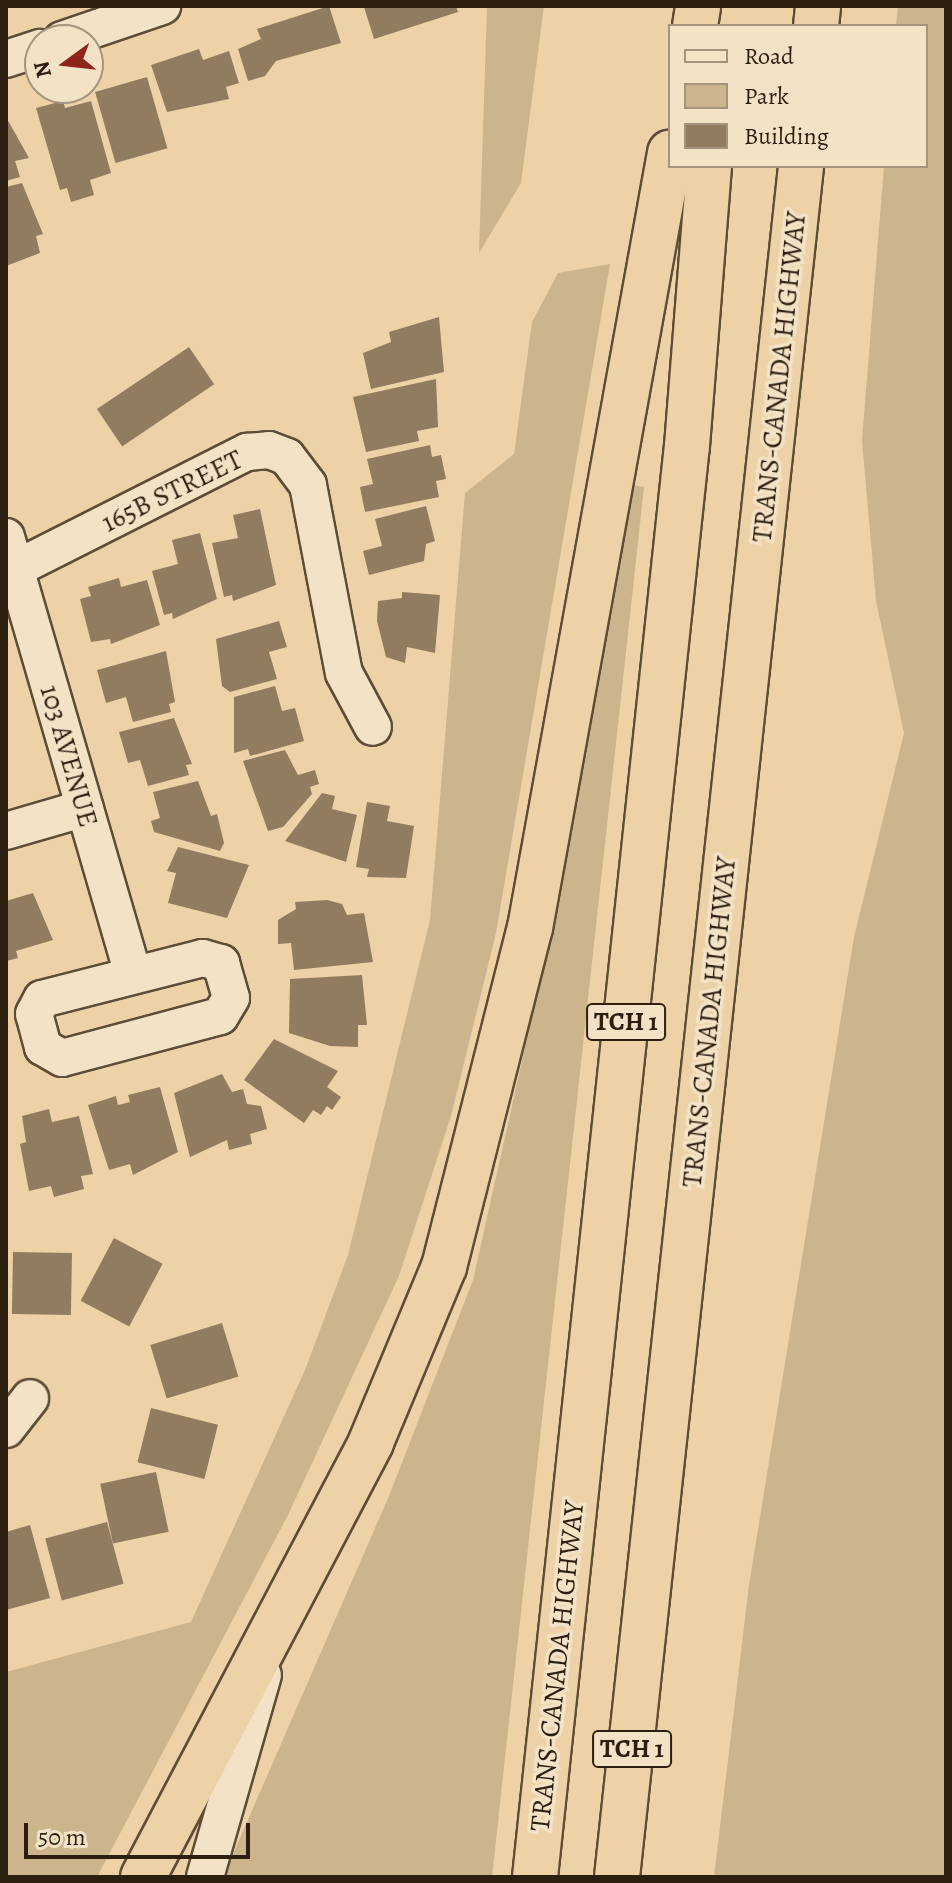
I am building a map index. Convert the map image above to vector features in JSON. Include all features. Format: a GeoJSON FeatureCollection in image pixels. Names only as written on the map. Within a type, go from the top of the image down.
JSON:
{"type":"FeatureCollection","features":[{"type":"Feature","properties":{"kind":"highway"},"geometry":{"type":"LineString","coordinates":[[143,1877],[167,1825],[274,1635],[371,1442],[444,1267],[530,928],[668,164]]}},
{"type":"Feature","properties":{"kind":"highway","name":"TRANS-CANADA HIGHWAY"},"geometry":{"type":"LineString","coordinates":[[535,1877],[686,462],[709,168]]}},
{"type":"Feature","properties":{"kind":"highway","name":"TRANS-CANADA HIGHWAY"},"geometry":{"type":"LineString","coordinates":[[617,1877],[648,1622],[801,168]]}},
{"type":"Feature","properties":{"kind":"highway"},"geometry":{"type":"LineString","coordinates":[[633,1877],[648,1622]]}},
{"type":"Feature","properties":{"kind":"highway"},"geometry":{"type":"LineString","coordinates":[[127,1877],[167,1825]]}},
{"type":"Feature","properties":{"kind":"street"},"geometry":{"type":"LineString","coordinates":[[104,26],[162,6]]}},
{"type":"Feature","properties":{"kind":"street","name":"165B STREET"},"geometry":{"type":"LineString","coordinates":[[11,553],[247,452],[269,450],[287,457],[308,485],[344,673],[373,727]]}},
{"type":"Feature","properties":{"kind":"street","name":"103 AVENUE"},"geometry":{"type":"LineString","coordinates":[[11,553],[133,975]]}},
{"type":"Feature","properties":{"kind":"street"},"geometry":{"type":"LineString","coordinates":[[6,831],[85,808]]}},
{"type":"Feature","properties":{"kind":"street"},"geometry":{"type":"LineString","coordinates":[[212,958],[221,963],[231,998],[220,1016],[62,1058],[43,1047],[34,1014],[42,999],[133,975],[212,958]]}},
{"type":"Feature","properties":{"kind":"street"},"geometry":{"type":"LineString","coordinates":[[6,1429],[30,1398]]}},
{"type":"Feature","properties":{"kind":"street"},"geometry":{"type":"LineString","coordinates":[[205,1877],[274,1635]]}},
{"type":"Feature","properties":{"kind":"green space"},"geometry":{"type":"Polygon","coordinates":[[[487,6],[544,6],[521,183],[479,253],[487,6]]]}},
{"type":"Feature","properties":{"kind":"green space"},"geometry":{"type":"Polygon","coordinates":[[[898,6],[946,6],[946,1877],[714,1877],[749,1585],[854,937],[904,733],[876,601],[862,440],[884,168],[928,168],[928,24],[896,24],[898,6]]]}},
{"type":"Feature","properties":{"kind":"green space"},"geometry":{"type":"Polygon","coordinates":[[[610,264],[496,933],[451,1116],[399,1276],[288,1515],[97,1877],[6,1877],[6,1672],[191,1622],[305,1370],[348,1255],[430,920],[465,493],[514,454],[532,322],[558,273],[610,264]]]}},
{"type":"Feature","properties":{"kind":"green space"},"geometry":{"type":"Polygon","coordinates":[[[632,485],[644,487],[492,1877],[223,1877],[389,1496],[473,1280],[564,873],[632,485]]]}},
{"type":"Feature","properties":{"kind":"building"},"geometry":{"type":"Polygon","coordinates":[[[329,6],[341,43],[276,61],[265,76],[248,81],[238,49],[261,39],[257,29],[329,6]]]}},
{"type":"Feature","properties":{"kind":"building"},"geometry":{"type":"Polygon","coordinates":[[[456,6],[458,12],[374,39],[364,7],[456,6]]]}},
{"type":"Feature","properties":{"kind":"building"},"geometry":{"type":"Polygon","coordinates":[[[199,49],[203,60],[229,51],[239,83],[226,87],[229,99],[167,112],[151,65],[199,49]]]}},
{"type":"Feature","properties":{"kind":"building"},"geometry":{"type":"Polygon","coordinates":[[[147,77],[167,148],[115,163],[99,104],[104,104],[104,89],[147,77]]]}},
{"type":"Feature","properties":{"kind":"building"},"geometry":{"type":"Polygon","coordinates":[[[51,104],[64,104],[65,108],[92,104],[111,173],[90,180],[94,195],[71,202],[67,188],[60,190],[36,108],[51,104]]]}},
{"type":"Feature","properties":{"kind":"building"},"geometry":{"type":"Polygon","coordinates":[[[6,117],[29,158],[15,161],[20,177],[6,181],[6,117]]]}},
{"type":"Feature","properties":{"kind":"building"},"geometry":{"type":"Polygon","coordinates":[[[22,183],[43,234],[36,236],[40,253],[6,266],[6,187],[22,183]]]}},
{"type":"Feature","properties":{"kind":"building"},"geometry":{"type":"Polygon","coordinates":[[[439,317],[444,372],[371,389],[363,353],[391,342],[389,332],[439,317]]]}},
{"type":"Feature","properties":{"kind":"building"},"geometry":{"type":"Polygon","coordinates":[[[189,347],[214,384],[122,446],[97,409],[189,347]]]}},
{"type":"Feature","properties":{"kind":"building"},"geometry":{"type":"Polygon","coordinates":[[[436,379],[438,427],[417,431],[419,441],[366,452],[353,397],[436,379]]]}},
{"type":"Feature","properties":{"kind":"building"},"geometry":{"type":"Polygon","coordinates":[[[430,445],[432,457],[441,455],[446,479],[436,481],[439,497],[365,512],[360,487],[373,484],[367,459],[430,445]]]}},
{"type":"Feature","properties":{"kind":"building"},"geometry":{"type":"Polygon","coordinates":[[[426,506],[435,541],[426,544],[424,561],[369,575],[363,551],[382,546],[375,519],[426,506]]]}},
{"type":"Feature","properties":{"kind":"building"},"geometry":{"type":"Polygon","coordinates":[[[260,509],[276,585],[233,601],[232,595],[224,597],[212,543],[238,538],[233,515],[260,509]]]}},
{"type":"Feature","properties":{"kind":"building"},"geometry":{"type":"Polygon","coordinates":[[[200,533],[217,599],[173,619],[172,613],[164,615],[152,571],[178,564],[172,540],[200,533]]]}},
{"type":"Feature","properties":{"kind":"building"},"geometry":{"type":"Polygon","coordinates":[[[119,578],[121,587],[147,580],[160,625],[111,644],[110,639],[91,642],[80,599],[91,596],[88,587],[119,578]]]}},
{"type":"Feature","properties":{"kind":"building"},"geometry":{"type":"Polygon","coordinates":[[[402,592],[440,595],[435,653],[407,647],[405,663],[386,657],[377,621],[378,601],[402,598],[402,592]]]}},
{"type":"Feature","properties":{"kind":"building"},"geometry":{"type":"Polygon","coordinates":[[[279,621],[287,647],[269,652],[277,679],[230,692],[222,686],[216,639],[279,621]]]}},
{"type":"Feature","properties":{"kind":"building"},"geometry":{"type":"Polygon","coordinates":[[[166,651],[175,702],[169,704],[171,712],[133,722],[126,697],[106,703],[97,670],[166,651]]]}},
{"type":"Feature","properties":{"kind":"building"},"geometry":{"type":"Polygon","coordinates":[[[275,686],[282,711],[295,708],[304,741],[250,756],[248,749],[234,753],[234,697],[275,686]]]}},
{"type":"Feature","properties":{"kind":"building"},"geometry":{"type":"Polygon","coordinates":[[[174,718],[192,764],[186,765],[189,775],[148,786],[140,760],[128,763],[119,732],[174,718]]]}},
{"type":"Feature","properties":{"kind":"building"},"geometry":{"type":"Polygon","coordinates":[[[285,750],[298,775],[315,770],[319,784],[310,787],[312,794],[283,827],[268,831],[243,761],[285,750]]]}},
{"type":"Feature","properties":{"kind":"building"},"geometry":{"type":"Polygon","coordinates":[[[198,781],[211,816],[217,814],[224,843],[220,851],[154,832],[151,821],[160,818],[153,792],[198,781]]]}},
{"type":"Feature","properties":{"kind":"building"},"geometry":{"type":"Polygon","coordinates":[[[322,793],[335,796],[332,809],[357,815],[346,862],[285,841],[322,793]]]}},
{"type":"Feature","properties":{"kind":"building"},"geometry":{"type":"Polygon","coordinates":[[[367,802],[390,806],[387,821],[414,826],[406,878],[367,877],[369,869],[356,867],[367,802]]]}},
{"type":"Feature","properties":{"kind":"building"},"geometry":{"type":"Polygon","coordinates":[[[178,847],[249,865],[227,918],[168,903],[176,873],[167,871],[178,847]]]}},
{"type":"Feature","properties":{"kind":"building"},"geometry":{"type":"Polygon","coordinates":[[[33,893],[53,940],[16,951],[18,958],[6,961],[6,901],[33,893]]]}},
{"type":"Feature","properties":{"kind":"building"},"geometry":{"type":"Polygon","coordinates":[[[327,900],[342,904],[347,915],[364,913],[373,962],[294,970],[291,943],[278,944],[278,920],[296,909],[295,902],[327,900]]]}},
{"type":"Feature","properties":{"kind":"building"},"geometry":{"type":"Polygon","coordinates":[[[362,975],[367,1025],[358,1025],[358,1047],[330,1046],[289,1033],[290,979],[362,975]]]}},
{"type":"Feature","properties":{"kind":"building"},"geometry":{"type":"Polygon","coordinates":[[[274,1039],[338,1071],[327,1087],[341,1097],[332,1110],[327,1106],[321,1115],[313,1110],[304,1123],[244,1080],[274,1039]]]}},
{"type":"Feature","properties":{"kind":"building"},"geometry":{"type":"Polygon","coordinates":[[[222,1074],[232,1092],[243,1089],[247,1104],[261,1106],[267,1129],[250,1134],[252,1144],[229,1150],[227,1140],[190,1157],[174,1093],[222,1074]]]}},
{"type":"Feature","properties":{"kind":"building"},"geometry":{"type":"Polygon","coordinates":[[[160,1087],[178,1152],[133,1175],[130,1164],[109,1170],[88,1105],[116,1096],[118,1105],[130,1102],[128,1095],[160,1087]]]}},
{"type":"Feature","properties":{"kind":"building"},"geometry":{"type":"Polygon","coordinates":[[[49,1109],[52,1122],[79,1116],[93,1174],[81,1176],[84,1189],[54,1197],[51,1186],[29,1191],[20,1144],[26,1142],[22,1116],[49,1109]]]}},
{"type":"Feature","properties":{"kind":"building"},"geometry":{"type":"Polygon","coordinates":[[[114,1238],[163,1264],[129,1327],[81,1301],[114,1238]]]}},
{"type":"Feature","properties":{"kind":"building"},"geometry":{"type":"Polygon","coordinates":[[[13,1252],[72,1253],[71,1315],[12,1314],[13,1252]]]}},
{"type":"Feature","properties":{"kind":"building"},"geometry":{"type":"Polygon","coordinates":[[[222,1323],[238,1377],[167,1398],[150,1345],[222,1323]]]}},
{"type":"Feature","properties":{"kind":"building"},"geometry":{"type":"Polygon","coordinates":[[[151,1408],[218,1425],[204,1479],[137,1462],[151,1408]]]}},
{"type":"Feature","properties":{"kind":"building"},"geometry":{"type":"Polygon","coordinates":[[[156,1472],[169,1532],[113,1544],[100,1484],[156,1472]]]}},
{"type":"Feature","properties":{"kind":"building"},"geometry":{"type":"Polygon","coordinates":[[[107,1522],[124,1584],[62,1600],[45,1539],[107,1522]]]}},
{"type":"Feature","properties":{"kind":"building"},"geometry":{"type":"Polygon","coordinates":[[[30,1525],[50,1598],[6,1610],[6,1532],[30,1525]]]}}]}
